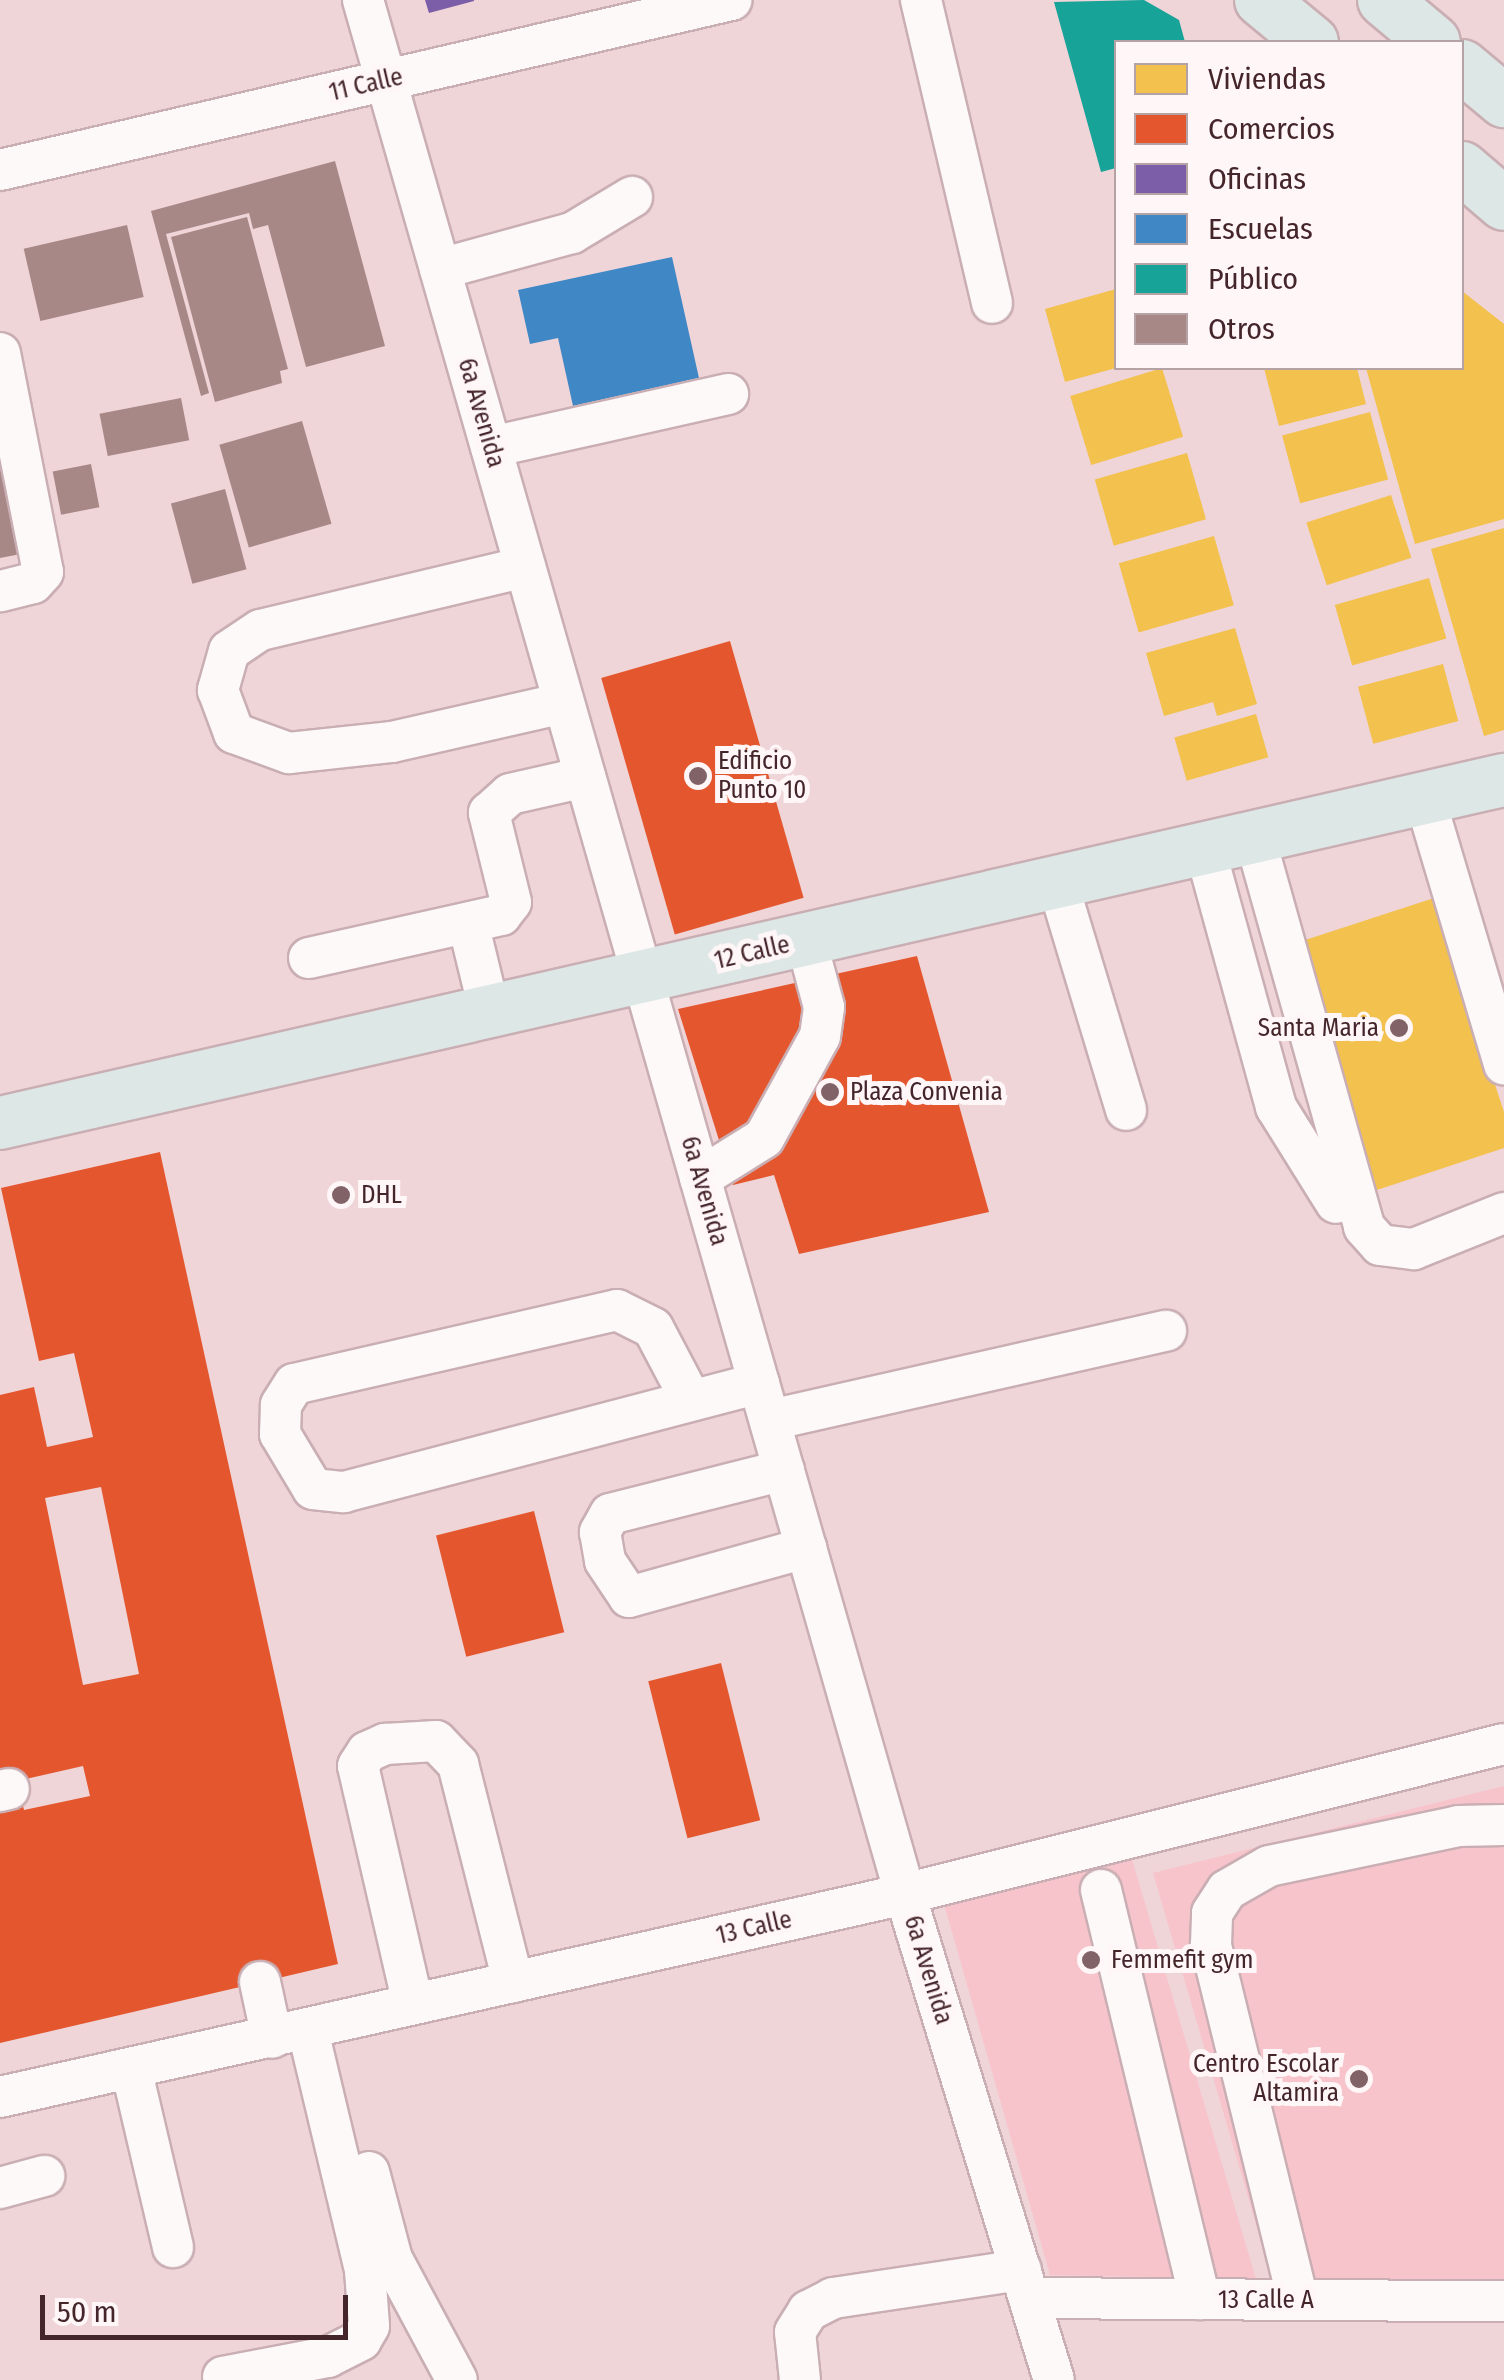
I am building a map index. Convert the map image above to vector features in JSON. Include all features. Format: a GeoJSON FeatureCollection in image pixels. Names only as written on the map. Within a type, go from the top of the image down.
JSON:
{"type":"FeatureCollection","features":[{"type":"Feature","properties":{"kind":"main road"},"geometry":{"type":"LineString","coordinates":[[1262,0],[1310,40]]}},
{"type":"Feature","properties":{"kind":"main road"},"geometry":{"type":"LineString","coordinates":[[1384,0],[1432,40]]}},
{"type":"Feature","properties":{"kind":"main road"},"geometry":{"type":"LineString","coordinates":[[1464,68],[1504,102]]}},
{"type":"Feature","properties":{"kind":"main road"},"geometry":{"type":"LineString","coordinates":[[1464,170],[1504,204]]}},
{"type":"Feature","properties":{"kind":"main road","name":"12 Calle"},"geometry":{"type":"LineString","coordinates":[[0,1123],[1504,780]]}},
{"type":"Feature","properties":{"kind":"street","name":"6a Avenida"},"geometry":{"type":"LineString","coordinates":[[363,0],[905,1894],[1054,2380]]}},
{"type":"Feature","properties":{"kind":"street","name":"11 Calle"},"geometry":{"type":"LineString","coordinates":[[0,170],[732,0]]}},
{"type":"Feature","properties":{"kind":"street"},"geometry":{"type":"LineString","coordinates":[[921,0],[992,303]]}},
{"type":"Feature","properties":{"kind":"street"},"geometry":{"type":"LineString","coordinates":[[440,269],[572,233],[632,197]]}},
{"type":"Feature","properties":{"kind":"street"},"geometry":{"type":"LineString","coordinates":[[0,354],[43,572],[33,583],[0,591]]}},
{"type":"Feature","properties":{"kind":"street"},"geometry":{"type":"LineString","coordinates":[[491,447],[728,394]]}},
{"type":"Feature","properties":{"kind":"street"},"geometry":{"type":"LineString","coordinates":[[525,567],[260,630],[229,651],[218,690],[234,733],[289,753],[392,742],[564,703]]}},
{"type":"Feature","properties":{"kind":"street"},"geometry":{"type":"LineString","coordinates":[[309,958],[469,927],[501,914],[510,902],[490,813],[498,800],[586,777]]}},
{"type":"Feature","properties":{"kind":"street"},"geometry":{"type":"LineString","coordinates":[[1425,799],[1504,1064]]}},
{"type":"Feature","properties":{"kind":"street"},"geometry":{"type":"LineString","coordinates":[[1254,838],[1364,1227],[1380,1245],[1414,1248],[1504,1213]]}},
{"type":"Feature","properties":{"kind":"street"},"geometry":{"type":"LineString","coordinates":[[1205,849],[1276,1107],[1336,1203]]}},
{"type":"Feature","properties":{"kind":"street"},"geometry":{"type":"LineString","coordinates":[[1056,881],[1126,1110]]}},
{"type":"Feature","properties":{"kind":"street"},"geometry":{"type":"LineString","coordinates":[[469,927],[490,1014]]}},
{"type":"Feature","properties":{"kind":"street"},"geometry":{"type":"LineString","coordinates":[[700,1178],[772,1128],[820,1036],[824,1007],[806,940]]}},
{"type":"Feature","properties":{"kind":"street"},"geometry":{"type":"LineString","coordinates":[[691,1400],[652,1328],[618,1310],[294,1384],[281,1405],[280,1434],[312,1488],[344,1492],[691,1400],[764,1402],[1166,1332]]}},
{"type":"Feature","properties":{"kind":"street"},"geometry":{"type":"LineString","coordinates":[[784,1470],[610,1514],[600,1532],[605,1561],[629,1597],[806,1548]]}},
{"type":"Feature","properties":{"kind":"street"},"geometry":{"type":"LineString","coordinates":[[413,2004],[358,1766],[367,1752],[386,1744],[436,1740],[458,1764],[513,1982]]}},
{"type":"Feature","properties":{"kind":"street","name":"13 Calle"},"geometry":{"type":"LineString","coordinates":[[0,2097],[905,1894],[1504,1744]]}},
{"type":"Feature","properties":{"kind":"street"},"geometry":{"type":"LineString","coordinates":[[1298,2300],[1211,1945],[1212,1914],[1227,1890],[1268,1866],[1458,1826],[1504,1826]]}},
{"type":"Feature","properties":{"kind":"street"},"geometry":{"type":"LineString","coordinates":[[1101,1890],[1200,2299]]}},
{"type":"Feature","properties":{"kind":"street"},"geometry":{"type":"LineString","coordinates":[[260,1982],[305,2030],[392,2258],[456,2380]]}},
{"type":"Feature","properties":{"kind":"street"},"geometry":{"type":"LineString","coordinates":[[223,2377],[328,2357],[361,2340],[369,2326],[365,2270],[305,2030]]}},
{"type":"Feature","properties":{"kind":"street"},"geometry":{"type":"LineString","coordinates":[[131,2068],[174,2247]]}},
{"type":"Feature","properties":{"kind":"street"},"geometry":{"type":"LineString","coordinates":[[0,2188],[44,2176]]}},
{"type":"Feature","properties":{"kind":"street","name":"13 Calle A"},"geometry":{"type":"LineString","coordinates":[[800,2380],[795,2332],[808,2312],[833,2298],[1025,2284],[1200,2299],[1504,2301]]}},
{"type":"Feature","properties":{"kind":"shaded area","name":"Centro Escolar Altamira"},"geometry":{"type":"Polygon","coordinates":[[[1504,1786],[1504,2285],[1274,2285],[1153,1873],[1504,1786]]]}},
{"type":"Feature","properties":{"kind":"shaded area"},"geometry":{"type":"Polygon","coordinates":[[[1131,1856],[1256,2279],[1050,2275],[944,1904],[1131,1856]]]}},
{"type":"Feature","properties":{"kind":"building: Viviendas"},"geometry":{"type":"Polygon","coordinates":[[[1114,290],[1114,369],[1065,382],[1045,309],[1114,290]]]}},
{"type":"Feature","properties":{"kind":"building: Viviendas"},"geometry":{"type":"Polygon","coordinates":[[[1464,293],[1504,324],[1504,519],[1415,544],[1367,370],[1464,370],[1464,293]]]}},
{"type":"Feature","properties":{"kind":"building: Viviendas"},"geometry":{"type":"Polygon","coordinates":[[[1163,370],[1183,437],[1091,465],[1070,396],[1163,370]]]}},
{"type":"Feature","properties":{"kind":"building: Viviendas"},"geometry":{"type":"Polygon","coordinates":[[[1265,370],[1358,370],[1366,404],[1279,426],[1265,370]]]}},
{"type":"Feature","properties":{"kind":"building: Viviendas"},"geometry":{"type":"Polygon","coordinates":[[[1370,412],[1388,480],[1300,503],[1282,436],[1370,412]]]}},
{"type":"Feature","properties":{"kind":"building: Viviendas"},"geometry":{"type":"Polygon","coordinates":[[[1187,453],[1206,519],[1114,546],[1095,479],[1187,453]]]}},
{"type":"Feature","properties":{"kind":"building: Viviendas"},"geometry":{"type":"Polygon","coordinates":[[[1391,495],[1411,558],[1327,585],[1306,523],[1391,495]]]}},
{"type":"Feature","properties":{"kind":"building: Viviendas"},"geometry":{"type":"Polygon","coordinates":[[[1504,528],[1504,730],[1484,736],[1431,549],[1504,528]]]}},
{"type":"Feature","properties":{"kind":"building: Viviendas"},"geometry":{"type":"Polygon","coordinates":[[[1214,536],[1234,605],[1139,632],[1119,563],[1214,536]]]}},
{"type":"Feature","properties":{"kind":"building: Viviendas"},"geometry":{"type":"Polygon","coordinates":[[[1429,578],[1446,639],[1352,666],[1335,605],[1429,578]]]}},
{"type":"Feature","properties":{"kind":"building: Viviendas"},"geometry":{"type":"Polygon","coordinates":[[[1235,628],[1257,704],[1217,716],[1213,702],[1164,716],[1146,653],[1235,628]]]}},
{"type":"Feature","properties":{"kind":"building: Viviendas"},"geometry":{"type":"Polygon","coordinates":[[[1443,664],[1458,721],[1373,744],[1358,687],[1443,664]]]}},
{"type":"Feature","properties":{"kind":"building: Viviendas"},"geometry":{"type":"Polygon","coordinates":[[[1256,714],[1268,757],[1187,781],[1174,737],[1256,714]]]}},
{"type":"Feature","properties":{"kind":"building: Viviendas","name":"Santa Maria"},"geometry":{"type":"Polygon","coordinates":[[[1434,898],[1504,1112],[1504,1148],[1374,1191],[1293,944],[1434,898]]]}},
{"type":"Feature","properties":{"kind":"building: Comercios","name":"Edificio Punto 10"},"geometry":{"type":"Polygon","coordinates":[[[730,641],[804,898],[675,935],[601,678],[730,641]]]}},
{"type":"Feature","properties":{"kind":"building: Comercios","name":"Plaza Convenia"},"geometry":{"type":"Polygon","coordinates":[[[917,956],[989,1212],[799,1254],[774,1175],[733,1185],[678,1009],[917,956]]]}},
{"type":"Feature","properties":{"kind":"building: Comercios"},"geometry":{"type":"Polygon","coordinates":[[[160,1152],[338,1964],[0,2043],[0,1395],[34,1387],[47,1447],[93,1437],[74,1353],[39,1361],[1,1188],[160,1152]],[[101,1487],[45,1498],[83,1685],[139,1674],[101,1487]],[[83,1766],[17,1781],[24,1810],[90,1796],[83,1766]]]}},
{"type":"Feature","properties":{"kind":"building: Comercios"},"geometry":{"type":"Polygon","coordinates":[[[534,1511],[564,1632],[466,1657],[436,1535],[534,1511]]]}},
{"type":"Feature","properties":{"kind":"building: Comercios"},"geometry":{"type":"Polygon","coordinates":[[[721,1663],[760,1820],[687,1838],[648,1681],[721,1663]]]}},
{"type":"Feature","properties":{"kind":"building: Oficinas"},"geometry":{"type":"Polygon","coordinates":[[[425,0],[474,0],[474,1],[429,13],[425,0]]]}},
{"type":"Feature","properties":{"kind":"building: Escuelas"},"geometry":{"type":"Polygon","coordinates":[[[672,257],[699,378],[573,406],[558,338],[530,344],[518,290],[672,257]]]}},
{"type":"Feature","properties":{"kind":"building: Público"},"geometry":{"type":"Polygon","coordinates":[[[1144,0],[1179,20],[1184,40],[1114,40],[1114,169],[1101,172],[1054,2],[1144,0]]]}},
{"type":"Feature","properties":{"kind":"building: Otros"},"geometry":{"type":"Polygon","coordinates":[[[335,161],[385,346],[306,367],[268,225],[253,229],[249,213],[166,234],[209,393],[201,396],[151,211],[335,161]]]}},
{"type":"Feature","properties":{"kind":"building: Otros"},"geometry":{"type":"Polygon","coordinates":[[[247,217],[288,369],[280,371],[282,383],[215,402],[171,237],[247,217]]]}},
{"type":"Feature","properties":{"kind":"building: Otros"},"geometry":{"type":"Polygon","coordinates":[[[127,225],[144,297],[40,321],[24,249],[127,225]]]}},
{"type":"Feature","properties":{"kind":"building: Otros"},"geometry":{"type":"Polygon","coordinates":[[[181,398],[189,440],[108,456],[100,414],[181,398]]]}},
{"type":"Feature","properties":{"kind":"building: Otros"},"geometry":{"type":"Polygon","coordinates":[[[302,421],[331,524],[249,548],[219,445],[302,421]]]}},
{"type":"Feature","properties":{"kind":"building: Otros"},"geometry":{"type":"Polygon","coordinates":[[[91,464],[99,507],[61,515],[53,471],[91,464]]]}},
{"type":"Feature","properties":{"kind":"building: Otros"},"geometry":{"type":"Polygon","coordinates":[[[7,469],[26,553],[0,558],[0,470],[7,469]]]}},
{"type":"Feature","properties":{"kind":"building: Otros"},"geometry":{"type":"Polygon","coordinates":[[[225,489],[246,569],[192,584],[171,503],[225,489]]]}},
{"type":"Feature","properties":{"kind":"place","name":"Edificio Punto 10"},"geometry":{"type":"Point","coordinates":[698,776]}},
{"type":"Feature","properties":{"kind":"place","name":"Santa Maria"},"geometry":{"type":"Point","coordinates":[1399,1028]}},
{"type":"Feature","properties":{"kind":"place","name":"Plaza Convenia"},"geometry":{"type":"Point","coordinates":[830,1092]}},
{"type":"Feature","properties":{"kind":"place","name":"DHL"},"geometry":{"type":"Point","coordinates":[341,1195]}},
{"type":"Feature","properties":{"kind":"place","name":"Femmefit gym"},"geometry":{"type":"Point","coordinates":[1091,1960]}},
{"type":"Feature","properties":{"kind":"place","name":"Centro Escolar Altamira"},"geometry":{"type":"Point","coordinates":[1359,2079]}}]}
